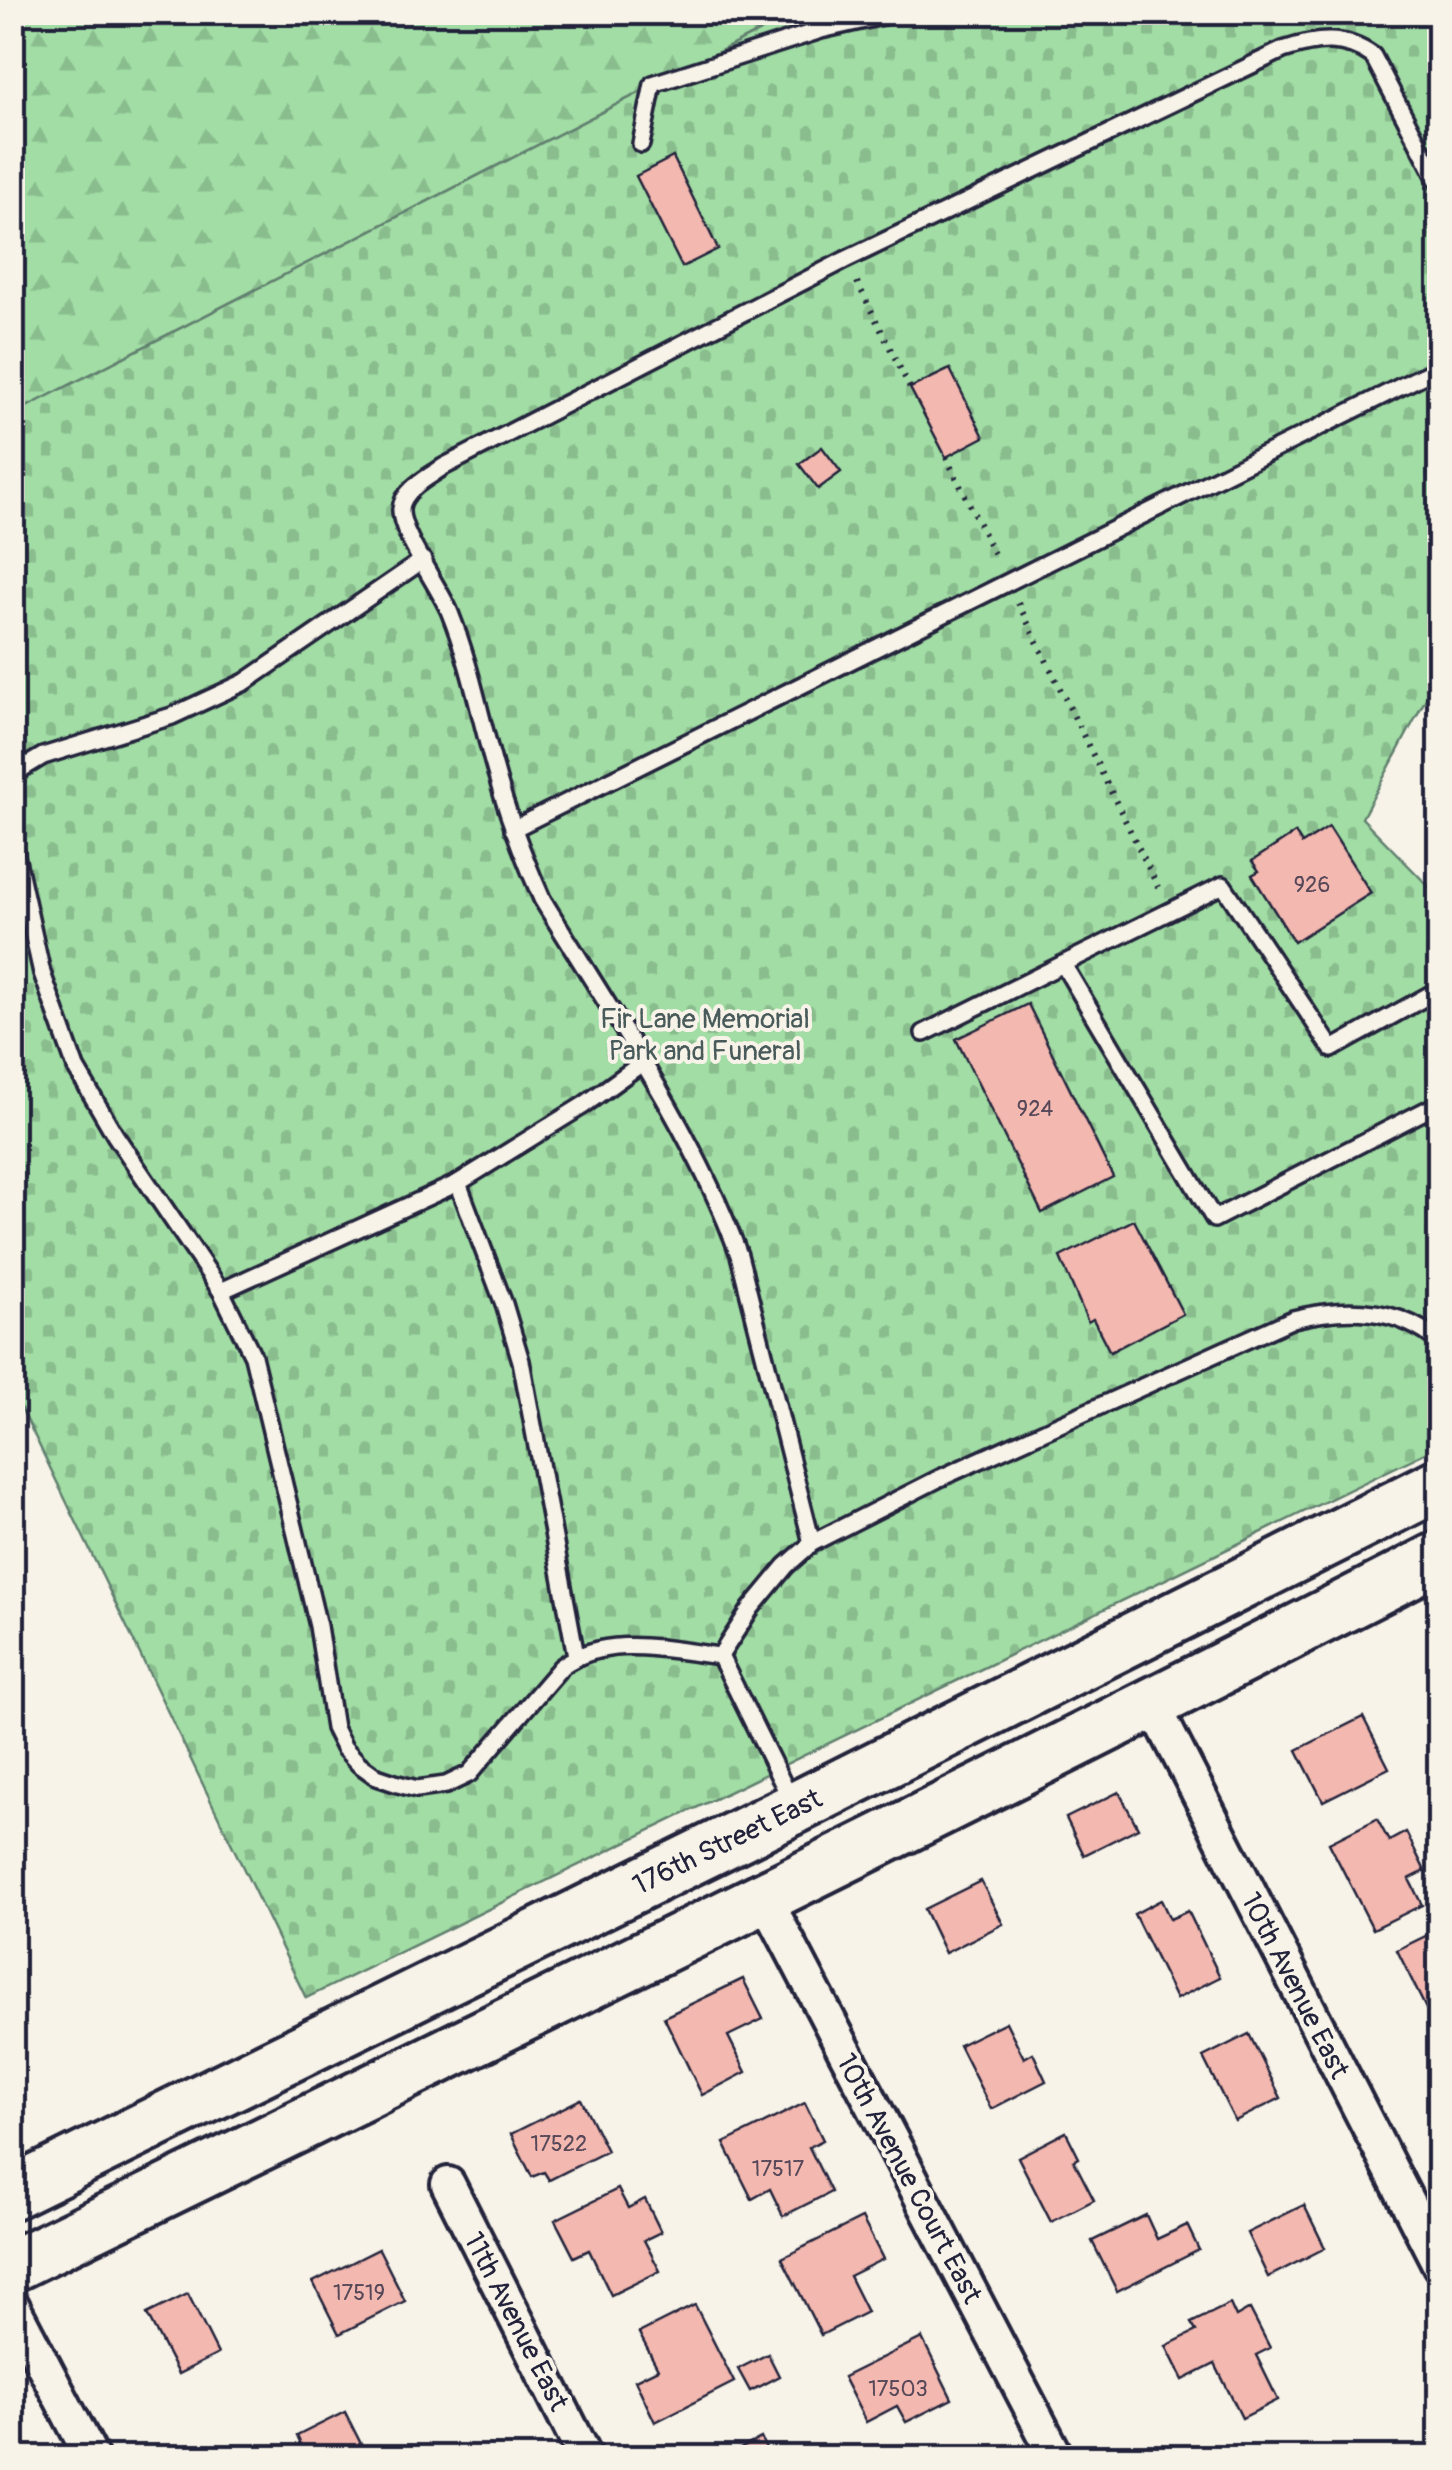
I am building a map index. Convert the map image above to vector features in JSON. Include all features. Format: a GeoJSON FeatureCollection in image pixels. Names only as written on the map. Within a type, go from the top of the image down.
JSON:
{"type":"FeatureCollection","features":[{"type":"Feature","properties":{"kind":"main road","name":"176th Street East"},"geometry":{"type":"LineString","coordinates":[[12,2193],[795,1808],[1440,1484]]}},
{"type":"Feature","properties":{"kind":"main road"},"geometry":{"type":"LineString","coordinates":[[12,2266],[764,1898],[1440,1557]]}},
{"type":"Feature","properties":{"kind":"main road"},"geometry":{"type":"LineString","coordinates":[[12,2234],[230,2120],[242,2109],[270,2066]]}},
{"type":"Feature","properties":{"kind":"street","name":"10th Avenue East"},"geometry":{"type":"LineString","coordinates":[[1153,1704],[1440,2266]]}},
{"type":"Feature","properties":{"kind":"street","name":"10th Avenue Court East"},"geometry":{"type":"LineString","coordinates":[[764,1898],[1056,2458]]}},
{"type":"Feature","properties":{"kind":"street","name":"11th Avenue East"},"geometry":{"type":"LineString","coordinates":[[448,2184],[586,2458]]}},
{"type":"Feature","properties":{"kind":"street"},"geometry":{"type":"LineString","coordinates":[[12,2305],[92,2458]]}},
{"type":"Feature","properties":{"kind":"lane"},"geometry":{"type":"LineString","coordinates":[[641,144],[654,84],[821,30],[900,12]]}},
{"type":"Feature","properties":{"kind":"lane"},"geometry":{"type":"LineString","coordinates":[[812,1543],[734,1241],[710,1188],[642,1063],[542,899],[512,828],[458,633],[404,526],[400,508],[408,493],[443,467],[845,260],[1282,50],[1309,41],[1356,44],[1373,56],[1440,185]]}},
{"type":"Feature","properties":{"kind":"lane"},"geometry":{"type":"LineString","coordinates":[[512,828],[1440,367]]}},
{"type":"Feature","properties":{"kind":"lane"},"geometry":{"type":"LineString","coordinates":[[12,780],[43,756],[172,716],[245,682],[422,560]]}},
{"type":"Feature","properties":{"kind":"lane"},"geometry":{"type":"LineString","coordinates":[[12,838],[42,973],[76,1068],[152,1192],[221,1291],[253,1356],[318,1626],[334,1728],[344,1748],[358,1764],[377,1776],[417,1789],[446,1785],[469,1774],[561,1667],[576,1656],[634,1646],[720,1656]]}},
{"type":"Feature","properties":{"kind":"lane"},"geometry":{"type":"LineString","coordinates":[[924,1032],[1223,884],[1332,1048],[1440,990]]}},
{"type":"Feature","properties":{"kind":"lane"},"geometry":{"type":"LineString","coordinates":[[1062,964],[1214,1219],[1440,1103]]}},
{"type":"Feature","properties":{"kind":"lane"},"geometry":{"type":"LineString","coordinates":[[221,1291],[458,1183],[568,1116],[642,1063]]}},
{"type":"Feature","properties":{"kind":"lane"},"geometry":{"type":"LineString","coordinates":[[458,1183],[521,1361],[576,1656]]}},
{"type":"Feature","properties":{"kind":"lane"},"geometry":{"type":"LineString","coordinates":[[720,1656],[750,1608],[812,1543],[940,1478],[1293,1320],[1346,1310],[1375,1313],[1407,1321],[1440,1343]]}},
{"type":"Feature","properties":{"kind":"lane"},"geometry":{"type":"LineString","coordinates":[[720,1656],[795,1808]]}},
{"type":"Feature","properties":{"kind":"path"},"geometry":{"type":"LineString","coordinates":[[845,260],[910,388]]}},
{"type":"Feature","properties":{"kind":"path"},"geometry":{"type":"LineString","coordinates":[[946,457],[1170,911]]}},
{"type":"Feature","properties":{"kind":"green space"},"geometry":{"type":"Polygon","coordinates":[[[13,13],[795,13],[13,414],[13,13]]]}},
{"type":"Feature","properties":{"kind":"green space","name":"Fir Lane Memorial Park and Funeral"},"geometry":{"type":"Polygon","coordinates":[[[795,13],[1439,13],[1439,674],[1362,818],[1439,897],[1439,1446],[306,1998],[13,1391],[13,414],[795,13]]]}},
{"type":"Feature","properties":{"kind":"building"},"geometry":{"type":"Polygon","coordinates":[[[673,157],[718,249],[682,267],[636,176],[673,157]]]}},
{"type":"Feature","properties":{"kind":"building"},"geometry":{"type":"Polygon","coordinates":[[[950,369],[984,437],[946,457],[910,388],[950,369]]]}},
{"type":"Feature","properties":{"kind":"building"},"geometry":{"type":"Polygon","coordinates":[[[822,447],[841,472],[818,489],[799,464],[822,447]]]}},
{"type":"Feature","properties":{"kind":"building"},"geometry":{"type":"Polygon","coordinates":[[[1329,827],[1371,893],[1294,942],[1252,875],[1259,871],[1252,861],[1295,833],[1302,844],[1329,827]]]}},
{"type":"Feature","properties":{"kind":"building"},"geometry":{"type":"Polygon","coordinates":[[[1028,1004],[1113,1177],[1042,1213],[956,1039],[1028,1004]]]}},
{"type":"Feature","properties":{"kind":"building"},"geometry":{"type":"Polygon","coordinates":[[[1134,1220],[1183,1314],[1110,1352],[1093,1319],[1088,1322],[1060,1257],[1134,1220]]]}},
{"type":"Feature","properties":{"kind":"building"},"geometry":{"type":"Polygon","coordinates":[[[1363,1717],[1389,1768],[1323,1801],[1297,1750],[1363,1717]]]}},
{"type":"Feature","properties":{"kind":"building"},"geometry":{"type":"Polygon","coordinates":[[[1119,1792],[1138,1828],[1084,1855],[1066,1818],[1119,1792]]]}},
{"type":"Feature","properties":{"kind":"building"},"geometry":{"type":"Polygon","coordinates":[[[1377,1819],[1389,1841],[1406,1832],[1425,1871],[1409,1879],[1422,1905],[1373,1929],[1329,1843],[1377,1819]]]}},
{"type":"Feature","properties":{"kind":"building"},"geometry":{"type":"Polygon","coordinates":[[[981,1881],[1003,1924],[945,1953],[924,1909],[981,1881]]]}},
{"type":"Feature","properties":{"kind":"building"},"geometry":{"type":"Polygon","coordinates":[[[1161,1900],[1170,1919],[1188,1911],[1220,1977],[1176,1999],[1134,1914],[1161,1900]]]}},
{"type":"Feature","properties":{"kind":"building"},"geometry":{"type":"Polygon","coordinates":[[[1440,1929],[1440,2037],[1397,1950],[1440,1929]]]}},
{"type":"Feature","properties":{"kind":"building"},"geometry":{"type":"Polygon","coordinates":[[[743,1979],[763,2019],[728,2036],[746,2072],[702,2095],[664,2017],[743,1979]]]}},
{"type":"Feature","properties":{"kind":"building"},"geometry":{"type":"Polygon","coordinates":[[[1006,2022],[1024,2058],[1033,2053],[1046,2081],[991,2109],[959,2045],[1006,2022]]]}},
{"type":"Feature","properties":{"kind":"building"},"geometry":{"type":"Polygon","coordinates":[[[1249,2034],[1281,2098],[1235,2121],[1203,2057],[1249,2034]]]}},
{"type":"Feature","properties":{"kind":"building"},"geometry":{"type":"Polygon","coordinates":[[[581,2099],[607,2151],[549,2180],[544,2172],[532,2177],[511,2134],[581,2099]]]}},
{"type":"Feature","properties":{"kind":"building"},"geometry":{"type":"Polygon","coordinates":[[[805,2103],[823,2140],[809,2147],[831,2192],[783,2216],[770,2189],[752,2199],[724,2143],[805,2103]]]}},
{"type":"Feature","properties":{"kind":"building"},"geometry":{"type":"Polygon","coordinates":[[[1066,2132],[1079,2158],[1074,2161],[1094,2200],[1051,2222],[1018,2157],[1066,2132]]]}},
{"type":"Feature","properties":{"kind":"building"},"geometry":{"type":"Polygon","coordinates":[[[618,2189],[628,2208],[645,2199],[661,2232],[644,2240],[660,2271],[611,2295],[589,2250],[574,2257],[555,2220],[618,2189]]]}},
{"type":"Feature","properties":{"kind":"building"},"geometry":{"type":"Polygon","coordinates":[[[1304,2205],[1325,2248],[1268,2277],[1247,2233],[1304,2205]]]}},
{"type":"Feature","properties":{"kind":"building"},"geometry":{"type":"Polygon","coordinates":[[[1146,2215],[1157,2239],[1187,2225],[1199,2250],[1117,2291],[1092,2241],[1146,2215]]]}},
{"type":"Feature","properties":{"kind":"building"},"geometry":{"type":"Polygon","coordinates":[[[862,2218],[883,2259],[849,2276],[867,2312],[821,2335],[782,2258],[862,2218]]]}},
{"type":"Feature","properties":{"kind":"building"},"geometry":{"type":"Polygon","coordinates":[[[379,2249],[405,2301],[339,2334],[313,2282],[379,2249]]]}},
{"type":"Feature","properties":{"kind":"building"},"geometry":{"type":"Polygon","coordinates":[[[188,2294],[218,2354],[178,2374],[147,2314],[188,2294]]]}},
{"type":"Feature","properties":{"kind":"building"},"geometry":{"type":"Polygon","coordinates":[[[1230,2304],[1236,2317],[1250,2309],[1270,2348],[1256,2355],[1278,2400],[1242,2418],[1215,2364],[1183,2380],[1166,2346],[1196,2331],[1191,2323],[1230,2304]]]}},
{"type":"Feature","properties":{"kind":"building"},"geometry":{"type":"Polygon","coordinates":[[[695,2305],[734,2382],[655,2422],[635,2380],[658,2369],[639,2333],[695,2305]]]}},
{"type":"Feature","properties":{"kind":"building"},"geometry":{"type":"Polygon","coordinates":[[[922,2338],[952,2399],[906,2422],[897,2406],[866,2422],[843,2377],[922,2338]]]}},
{"type":"Feature","properties":{"kind":"building"},"geometry":{"type":"Polygon","coordinates":[[[768,2354],[779,2376],[750,2391],[738,2369],[768,2354]]]}},
{"type":"Feature","properties":{"kind":"building"},"geometry":{"type":"Polygon","coordinates":[[[345,2412],[368,2458],[307,2458],[297,2436],[345,2412]]]}},
{"type":"Feature","properties":{"kind":"building"},"geometry":{"type":"Polygon","coordinates":[[[761,2438],[770,2458],[723,2458],[761,2438]]]}},
{"type":"Feature","properties":{"kind":"building"},"geometry":{"type":"Polygon","coordinates":[[[1440,2445],[1440,2458],[1414,2458],[1440,2445]]]}}]}
